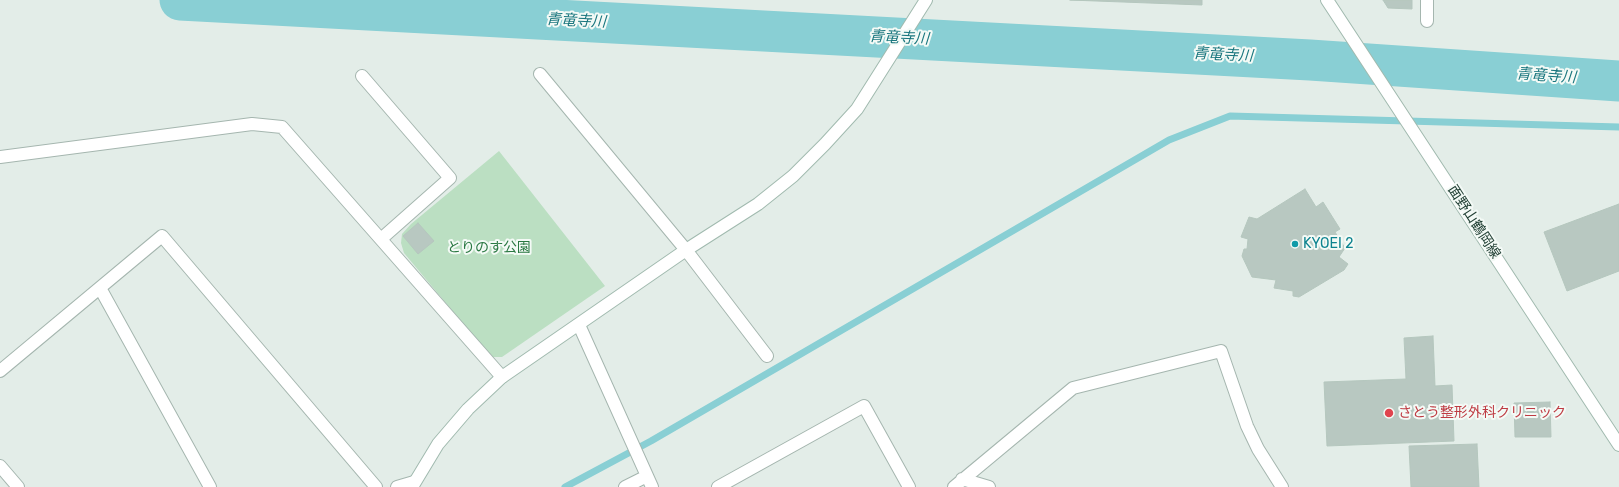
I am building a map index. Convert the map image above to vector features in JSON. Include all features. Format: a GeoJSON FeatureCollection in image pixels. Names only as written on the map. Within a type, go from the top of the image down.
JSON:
{"type":"FeatureCollection","features":[{"type":"Feature","properties":{"kind":"street"},"geometry":{"type":"LineString","coordinates":[[397,487],[413,484],[438,444],[463,414],[502,377],[686,250],[758,204],[793,176],[825,144],[857,108],[926,0]]}},
{"type":"Feature","properties":{"kind":"street","name":"面野山鶴岡線"},"geometry":{"type":"LineString","coordinates":[[1327,0],[1424,145],[1619,445]]}},
{"type":"Feature","properties":{"kind":"street"},"geometry":{"type":"LineString","coordinates":[[1427,0],[1427,21]]}},
{"type":"Feature","properties":{"kind":"street"},"geometry":{"type":"LineString","coordinates":[[540,74],[686,250],[767,356]]}},
{"type":"Feature","properties":{"kind":"street"},"geometry":{"type":"LineString","coordinates":[[362,76],[450,178],[380,239]]}},
{"type":"Feature","properties":{"kind":"street"},"geometry":{"type":"LineString","coordinates":[[0,157],[252,124],[282,127],[502,377]]}},
{"type":"Feature","properties":{"kind":"street"},"geometry":{"type":"LineString","coordinates":[[0,371],[162,236],[376,487]]}},
{"type":"Feature","properties":{"kind":"street"},"geometry":{"type":"LineString","coordinates":[[100,288],[210,487]]}},
{"type":"Feature","properties":{"kind":"street"},"geometry":{"type":"LineString","coordinates":[[579,325],[650,482],[625,487]]}},
{"type":"Feature","properties":{"kind":"street"},"geometry":{"type":"LineString","coordinates":[[958,483],[1073,388],[1221,351],[1247,426],[1258,449],[1282,487]]}},
{"type":"Feature","properties":{"kind":"street"},"geometry":{"type":"LineString","coordinates":[[718,487],[864,406],[908,487]]}},
{"type":"Feature","properties":{"kind":"street"},"geometry":{"type":"LineString","coordinates":[[0,466],[18,487]]}},
{"type":"Feature","properties":{"kind":"street"},"geometry":{"type":"LineString","coordinates":[[958,483],[989,487]]}},
{"type":"Feature","properties":{"kind":"green space","name":"とりのす公園"},"geometry":{"type":"Polygon","coordinates":[[[499,151],[605,286],[502,357],[491,357],[404,253],[401,243],[402,234],[411,224],[499,151]]]}},
{"type":"Feature","properties":{"kind":"building"},"geometry":{"type":"Polygon","coordinates":[[[1070,0],[1202,0],[1202,5],[1070,0]]]}},
{"type":"Feature","properties":{"kind":"building"},"geometry":{"type":"Polygon","coordinates":[[[1383,0],[1412,0],[1412,9],[1388,8],[1383,0]]]}},
{"type":"Feature","properties":{"kind":"building","name":"KYOEI 2"},"geometry":{"type":"Polygon","coordinates":[[[1305,189],[1316,207],[1323,202],[1340,229],[1335,232],[1345,248],[1339,257],[1348,264],[1344,270],[1299,297],[1293,296],[1293,291],[1274,288],[1276,280],[1252,277],[1242,256],[1244,249],[1247,249],[1248,239],[1241,237],[1249,217],[1257,219],[1305,189]]]}},
{"type":"Feature","properties":{"kind":"building"},"geometry":{"type":"Polygon","coordinates":[[[1619,204],[1619,271],[1567,291],[1544,232],[1619,204]]]}},
{"type":"Feature","properties":{"kind":"building"},"geometry":{"type":"Polygon","coordinates":[[[418,223],[434,241],[418,254],[403,236],[418,223]]]}},
{"type":"Feature","properties":{"kind":"building","name":"さとう整形外科クリニック"},"geometry":{"type":"Polygon","coordinates":[[[1433,336],[1435,386],[1452,385],[1454,441],[1327,446],[1324,382],[1406,379],[1404,338],[1433,336]]]}},
{"type":"Feature","properties":{"kind":"building"},"geometry":{"type":"Polygon","coordinates":[[[1550,402],[1551,437],[1515,437],[1514,403],[1550,402]]]}},
{"type":"Feature","properties":{"kind":"building"},"geometry":{"type":"Polygon","coordinates":[[[1477,444],[1479,487],[1411,487],[1409,446],[1477,444]]]}},
{"type":"Feature","properties":{"kind":"waterway","name":"青竜寺川"},"geometry":{"type":"LineString","coordinates":[[180,0],[1310,60],[1619,81]]}},
{"type":"Feature","properties":{"kind":"waterway"},"geometry":{"type":"LineString","coordinates":[[565,487],[651,441],[1169,140],[1230,116],[1619,127]]}},
{"type":"Feature","properties":{"kind":"place","name":"KYOEI 2"},"geometry":{"type":"Point","coordinates":[1295,244]}},
{"type":"Feature","properties":{"kind":"place","name":"さとう整形外科クリニック"},"geometry":{"type":"Point","coordinates":[1389,413]}}]}
